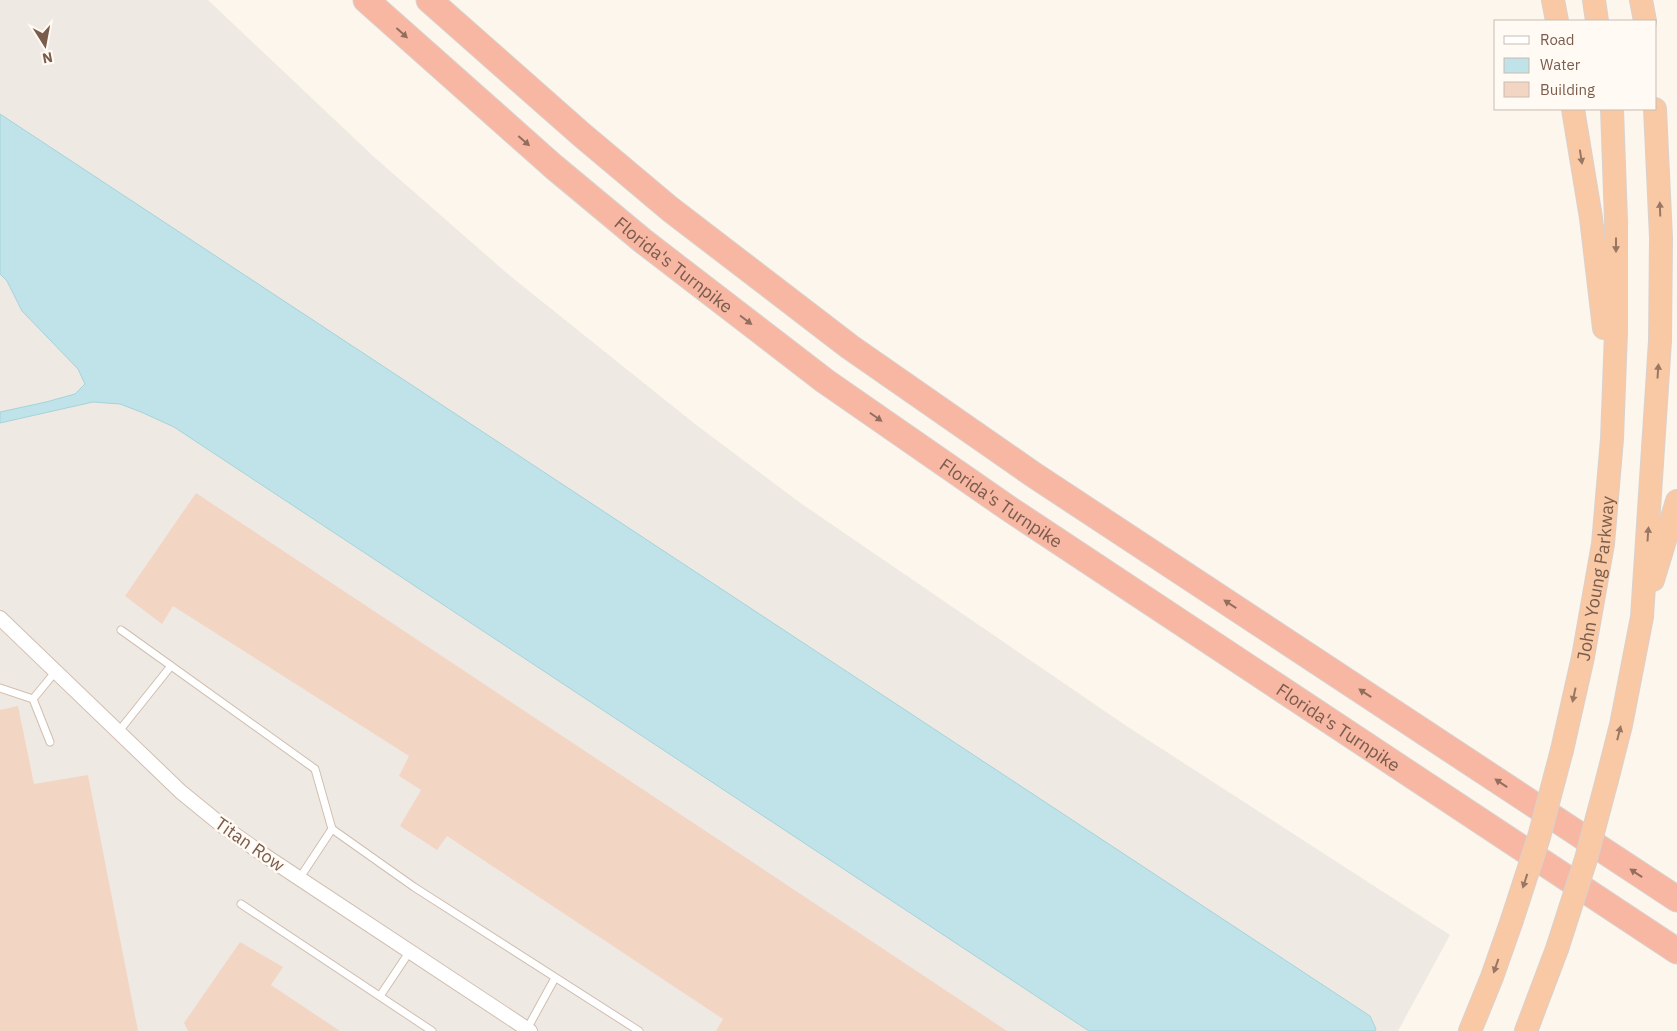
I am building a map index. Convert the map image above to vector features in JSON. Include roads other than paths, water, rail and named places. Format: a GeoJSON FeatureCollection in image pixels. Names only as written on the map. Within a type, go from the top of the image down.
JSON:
{"type":"FeatureCollection","features":[{"type":"Feature","properties":{"kind":"highway","name":"Florida's Turnpike"},"geometry":{"type":"LineString","coordinates":[[366,0],[540,155],[643,241],[825,381],[1010,510],[1677,951]]}},
{"type":"Feature","properties":{"kind":"highway"},"geometry":{"type":"LineString","coordinates":[[429,0],[582,135],[670,209],[850,347],[1034,475],[1677,900]]}},
{"type":"Feature","properties":{"kind":"highway"},"geometry":{"type":"LineString","coordinates":[[1553,0],[1557,20]]}},
{"type":"Feature","properties":{"kind":"highway"},"geometry":{"type":"LineString","coordinates":[[1594,0],[1597,20]]}},
{"type":"Feature","properties":{"kind":"highway"},"geometry":{"type":"LineString","coordinates":[[1641,0],[1645,20]]}},
{"type":"Feature","properties":{"kind":"highway"},"geometry":{"type":"LineString","coordinates":[[1573,110],[1598,270],[1612,439]]}},
{"type":"Feature","properties":{"kind":"highway","name":"John Young Parkway"},"geometry":{"type":"LineString","coordinates":[[1470,1031],[1492,977],[1539,837],[1562,750],[1583,656],[1603,544],[1612,439],[1616,332],[1616,221],[1612,110]]}},
{"type":"Feature","properties":{"kind":"highway"},"geometry":{"type":"LineString","coordinates":[[1642,617],[1660,341],[1661,238],[1655,110]]}},
{"type":"Feature","properties":{"kind":"highway"},"geometry":{"type":"LineString","coordinates":[[1526,1031],[1586,859],[1621,725],[1642,617],[1677,502]]}},
{"type":"Feature","properties":{"kind":"street","name":"Titan Row"},"geometry":{"type":"LineString","coordinates":[[0,618],[181,792],[224,827],[528,1030]]}},
{"type":"Feature","properties":{"kind":"lane"},"geometry":{"type":"LineString","coordinates":[[121,630],[315,769],[332,829],[414,888],[639,1031]]}},
{"type":"Feature","properties":{"kind":"lane"},"geometry":{"type":"LineString","coordinates":[[119,731],[171,666]]}},
{"type":"Feature","properties":{"kind":"lane"},"geometry":{"type":"LineString","coordinates":[[33,699],[56,671]]}},
{"type":"Feature","properties":{"kind":"lane"},"geometry":{"type":"LineString","coordinates":[[0,688],[33,699],[50,742]]}},
{"type":"Feature","properties":{"kind":"lane"},"geometry":{"type":"LineString","coordinates":[[300,878],[332,829]]}},
{"type":"Feature","properties":{"kind":"lane"},"geometry":{"type":"LineString","coordinates":[[241,904],[432,1031]]}},
{"type":"Feature","properties":{"kind":"lane"},"geometry":{"type":"LineString","coordinates":[[380,996],[410,952]]}},
{"type":"Feature","properties":{"kind":"lane"},"geometry":{"type":"LineString","coordinates":[[528,1030],[556,978]]}},
{"type":"Feature","properties":{"kind":"water"},"geometry":{"type":"Polygon","coordinates":[[[0,114],[1370,1016],[1376,1029],[1375,1031],[1089,1031],[174,427],[120,404],[93,402],[0,423],[0,412],[75,394],[85,384],[78,369],[22,311],[7,281],[0,274],[0,114]]]}}]}
